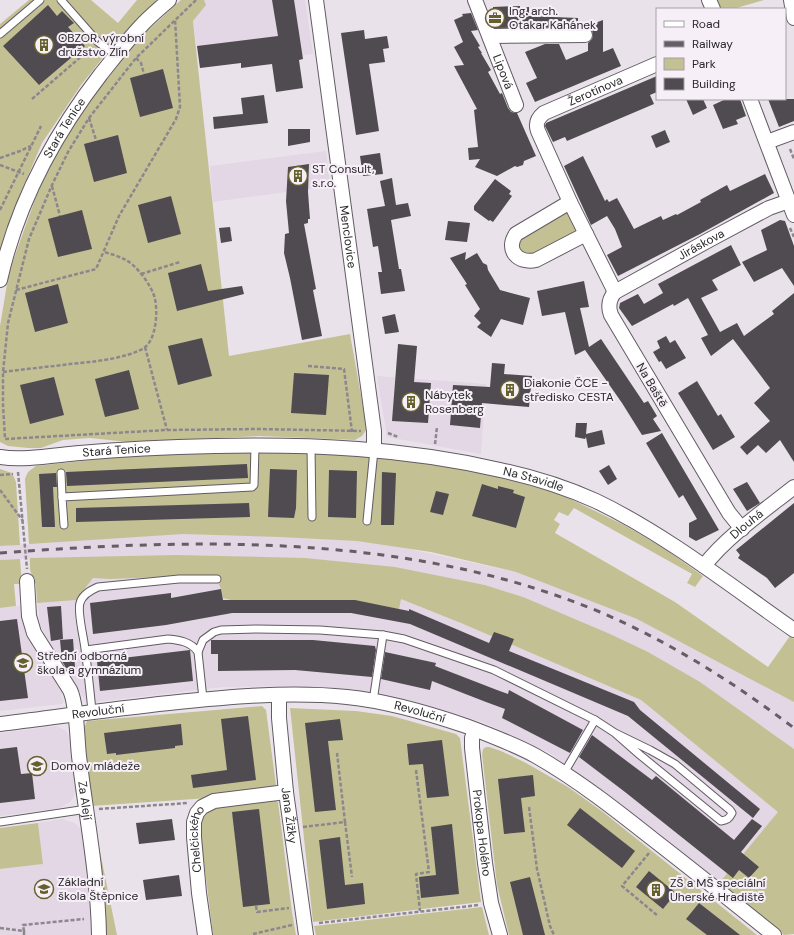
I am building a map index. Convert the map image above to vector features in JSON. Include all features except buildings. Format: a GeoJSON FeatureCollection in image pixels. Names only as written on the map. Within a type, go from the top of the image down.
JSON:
{"type":"FeatureCollection","features":[{"type":"Feature","properties":{"kind":"street","name":"Stará Tenice"},"geometry":{"type":"LineString","coordinates":[[0,280],[12,234],[35,178],[59,135],[86,94],[116,55],[140,26],[169,0]]}},
{"type":"Feature","properties":{"kind":"street","name":"Menclovice"},"geometry":{"type":"LineString","coordinates":[[316,0],[374,431],[374,450]]}},
{"type":"Feature","properties":{"kind":"street","name":"Lipová"},"geometry":{"type":"LineString","coordinates":[[476,0],[516,105]]}},
{"type":"Feature","properties":{"kind":"street"},"geometry":{"type":"LineString","coordinates":[[791,0],[794,18]]}},
{"type":"Feature","properties":{"kind":"street","name":"Lipová"},"geometry":{"type":"LineString","coordinates":[[490,38],[495,36],[586,35]]}},
{"type":"Feature","properties":{"kind":"street","name":"Žerotínova"},"geometry":{"type":"LineString","coordinates":[[570,202],[538,131],[537,122],[544,114],[656,64]]}},
{"type":"Feature","properties":{"kind":"street"},"geometry":{"type":"LineString","coordinates":[[750,100],[789,201],[791,219]]}},
{"type":"Feature","properties":{"kind":"street"},"geometry":{"type":"LineString","coordinates":[[767,142],[794,132]]}},
{"type":"Feature","properties":{"kind":"street","name":"Jiráskova"},"geometry":{"type":"LineString","coordinates":[[615,292],[769,208],[789,201]]}},
{"type":"Feature","properties":{"kind":"street"},"geometry":{"type":"LineString","coordinates":[[586,234],[536,260],[528,262],[516,257],[512,246],[516,234],[570,202],[586,234],[615,292]]}},
{"type":"Feature","properties":{"kind":"street","name":"Na Baště"},"geometry":{"type":"LineString","coordinates":[[615,292],[611,298],[609,306],[611,315],[729,513],[742,529]]}},
{"type":"Feature","properties":{"kind":"street","name":"Stará Tenice"},"geometry":{"type":"LineString","coordinates":[[0,457],[17,458],[92,452],[234,446]]}},
{"type":"Feature","properties":{"kind":"street","name":"Na Stavidle"},"geometry":{"type":"LineString","coordinates":[[234,446],[374,450],[420,455],[482,465],[521,474],[555,485],[597,501],[629,518],[704,566],[794,630]]}},
{"type":"Feature","properties":{"kind":"street","name":"Dlouhá"},"geometry":{"type":"LineString","coordinates":[[704,566],[710,558],[742,529],[794,487]]}},
{"type":"Feature","properties":{"kind":"street","name":"Za Alejí"},"geometry":{"type":"LineString","coordinates":[[28,581],[30,616],[34,633],[70,690],[74,700],[99,908],[99,935]]}},
{"type":"Feature","properties":{"kind":"street","name":"Revoluční"},"geometry":{"type":"LineString","coordinates":[[0,724],[92,711],[240,696],[279,695],[346,697],[373,701],[420,712],[504,740],[535,755],[564,773],[613,807],[774,935]]}},
{"type":"Feature","properties":{"kind":"street","name":"Jana Žižky"},"geometry":{"type":"LineString","coordinates":[[279,695],[279,718],[286,792],[301,906],[302,928]]}},
{"type":"Feature","properties":{"kind":"street","name":"Prokopa Holého"},"geometry":{"type":"LineString","coordinates":[[475,730],[472,738],[472,748],[485,863],[491,903],[500,935]]}},
{"type":"Feature","properties":{"kind":"street","name":"Chelčického"},"geometry":{"type":"LineString","coordinates":[[205,935],[199,893],[193,827],[197,813],[206,804],[222,800],[286,792]]}},
{"type":"Feature","properties":{"kind":"lane"},"geometry":{"type":"LineString","coordinates":[[0,34],[40,0]]}},
{"type":"Feature","properties":{"kind":"lane"},"geometry":{"type":"LineString","coordinates":[[61,0],[98,42],[116,55]]}},
{"type":"Feature","properties":{"kind":"lane"},"geometry":{"type":"LineString","coordinates":[[62,497],[250,488],[255,482],[255,446]]}},
{"type":"Feature","properties":{"kind":"lane"},"geometry":{"type":"LineString","coordinates":[[311,447],[312,518]]}},
{"type":"Feature","properties":{"kind":"lane"},"geometry":{"type":"LineString","coordinates":[[367,521],[374,450]]}},
{"type":"Feature","properties":{"kind":"lane"},"geometry":{"type":"LineString","coordinates":[[61,473],[64,525]]}},
{"type":"Feature","properties":{"kind":"lane"},"geometry":{"type":"LineString","coordinates":[[92,711],[86,650],[79,606],[80,601],[91,590],[98,587],[179,579],[217,579]]}},
{"type":"Feature","properties":{"kind":"lane"},"geometry":{"type":"LineString","coordinates":[[198,652],[203,640],[214,632],[221,630],[256,628],[320,630],[404,639],[494,670],[595,720],[615,733],[650,750],[675,764],[730,810],[732,813],[730,818],[721,821],[615,733]]}},
{"type":"Feature","properties":{"kind":"lane"},"geometry":{"type":"LineString","coordinates":[[373,701],[383,636]]}},
{"type":"Feature","properties":{"kind":"lane"},"geometry":{"type":"LineString","coordinates":[[86,650],[168,639],[180,640],[189,643],[195,647],[198,652],[203,699]]}},
{"type":"Feature","properties":{"kind":"lane"},"geometry":{"type":"LineString","coordinates":[[564,773],[595,720]]}},
{"type":"Feature","properties":{"kind":"lane"},"geometry":{"type":"LineString","coordinates":[[0,822],[87,810]]}},
{"type":"Feature","properties":{"kind":"path"},"geometry":{"type":"LineString","coordinates":[[196,0],[136,58],[89,118],[68,152],[52,185],[29,239],[8,323],[3,372],[5,439],[167,430],[259,429],[352,432],[374,431],[385,432],[400,438]]}},
{"type":"Feature","properties":{"kind":"path"},"geometry":{"type":"LineString","coordinates":[[16,290],[96,269],[119,216],[176,119],[180,107],[175,19]]}},
{"type":"Feature","properties":{"kind":"path"},"geometry":{"type":"LineString","coordinates":[[32,98],[98,42]]}},
{"type":"Feature","properties":{"kind":"path"},"geometry":{"type":"LineString","coordinates":[[136,58],[141,63],[144,74]]}},
{"type":"Feature","properties":{"kind":"path"},"geometry":{"type":"LineString","coordinates":[[89,118],[96,140]]}},
{"type":"Feature","properties":{"kind":"path"},"geometry":{"type":"LineString","coordinates":[[0,210],[41,126]]}},
{"type":"Feature","properties":{"kind":"path"},"geometry":{"type":"LineString","coordinates":[[0,158],[32,145]]}},
{"type":"Feature","properties":{"kind":"path"},"geometry":{"type":"LineString","coordinates":[[791,219],[794,237]]}},
{"type":"Feature","properties":{"kind":"path"},"geometry":{"type":"LineString","coordinates":[[3,372],[103,360],[130,353],[145,347],[152,338],[156,318],[155,299],[147,282],[136,268],[126,259],[104,252]]}},
{"type":"Feature","properties":{"kind":"path"},"geometry":{"type":"LineString","coordinates":[[141,274],[180,262]]}},
{"type":"Feature","properties":{"kind":"path"},"geometry":{"type":"LineString","coordinates":[[145,347],[167,430]]}},
{"type":"Feature","properties":{"kind":"path"},"geometry":{"type":"LineString","coordinates":[[308,366],[344,370],[352,432]]}},
{"type":"Feature","properties":{"kind":"path"},"geometry":{"type":"LineString","coordinates":[[428,444],[435,446],[437,427]]}},
{"type":"Feature","properties":{"kind":"path"},"geometry":{"type":"LineString","coordinates":[[17,458],[28,581]]}},
{"type":"Feature","properties":{"kind":"path"},"geometry":{"type":"LineString","coordinates":[[0,490],[23,522]]}},
{"type":"Feature","properties":{"kind":"path"},"geometry":{"type":"LineString","coordinates":[[337,753],[352,877]]}},
{"type":"Feature","properties":{"kind":"path"},"geometry":{"type":"LineString","coordinates":[[416,770],[429,872],[416,874],[420,911]]}},
{"type":"Feature","properties":{"kind":"path"},"geometry":{"type":"LineString","coordinates":[[87,810],[193,803],[206,804]]}},
{"type":"Feature","properties":{"kind":"path"},"geometry":{"type":"LineString","coordinates":[[529,807],[537,869],[550,926],[554,935]]}},
{"type":"Feature","properties":{"kind":"path"},"geometry":{"type":"LineString","coordinates":[[299,827],[345,822]]}},
{"type":"Feature","properties":{"kind":"path"},"geometry":{"type":"LineString","coordinates":[[652,850],[622,886],[658,916]]}},
{"type":"Feature","properties":{"kind":"path"},"geometry":{"type":"LineString","coordinates":[[253,934],[420,911],[491,903]]}},
{"type":"Feature","properties":{"kind":"path"},"geometry":{"type":"LineString","coordinates":[[256,906],[257,912],[301,906]]}},
{"type":"Feature","properties":{"kind":"path"},"geometry":{"type":"LineString","coordinates":[[24,935],[23,925],[88,918]]}},
{"type":"Feature","properties":{"kind":"path"},"geometry":{"type":"LineString","coordinates":[[0,928],[24,931]]}},
{"type":"Feature","properties":{"kind":"shaded area"},"geometry":{"type":"Polygon","coordinates":[[[204,0],[305,0],[313,54],[200,68],[193,21],[204,7],[204,0]]]}},
{"type":"Feature","properties":{"kind":"shaded area"},"geometry":{"type":"Polygon","coordinates":[[[326,151],[330,186],[213,202],[210,166],[326,151]]]}},
{"type":"Feature","properties":{"kind":"shaded area"},"geometry":{"type":"Polygon","coordinates":[[[377,376],[486,384],[481,454],[387,437],[377,376]]]}},
{"type":"Feature","properties":{"kind":"shaded area"},"geometry":{"type":"Polygon","coordinates":[[[268,452],[399,547],[516,572],[637,619],[792,700],[794,702],[794,749],[758,723],[523,597],[485,585],[397,568],[462,623],[641,700],[779,812],[720,882],[620,803],[548,752],[482,722],[412,701],[351,689],[282,686],[223,687],[87,703],[55,654],[40,625],[36,585],[30,570],[29,558],[0,560],[0,546],[29,544],[26,475],[36,466],[177,454],[268,452]]]}},
{"type":"Feature","properties":{"kind":"shaded area","name":"Střední odborná škola a gymnázium"},"geometry":{"type":"Polygon","coordinates":[[[22,606],[63,691],[61,696],[64,701],[62,704],[0,711],[0,608],[22,606]]]}},
{"type":"Feature","properties":{"kind":"shaded area","name":"Domov mládeže"},"geometry":{"type":"Polygon","coordinates":[[[56,726],[65,730],[71,739],[77,791],[70,802],[60,808],[0,816],[0,733],[56,726]]]}},
{"type":"Feature","properties":{"kind":"shaded area","name":"Základní škola Štěpnice"},"geometry":{"type":"Polygon","coordinates":[[[62,819],[75,823],[82,831],[91,909],[92,935],[0,935],[0,869],[43,864],[38,823],[62,819]]]}},
{"type":"Feature","properties":{"kind":"green space"},"geometry":{"type":"Polygon","coordinates":[[[29,0],[91,0],[118,23],[137,0],[156,0],[156,2],[117,40],[81,85],[42,143],[21,192],[4,238],[0,254],[0,24],[29,0]]]}},
{"type":"Feature","properties":{"kind":"green space"},"geometry":{"type":"Polygon","coordinates":[[[181,0],[204,0],[206,5],[193,21],[229,356],[350,334],[367,429],[362,436],[355,440],[259,436],[128,442],[90,438],[63,440],[41,448],[8,446],[0,442],[0,326],[9,272],[38,191],[66,134],[112,70],[146,32],[181,0]]]}},
{"type":"Feature","properties":{"kind":"green space"},"geometry":{"type":"Polygon","coordinates":[[[717,0],[764,0],[736,8],[721,8],[717,0]]]}},
{"type":"Feature","properties":{"kind":"green space"},"geometry":{"type":"Polygon","coordinates":[[[566,211],[577,232],[540,255],[521,255],[518,242],[519,238],[566,211]]]}},
{"type":"Feature","properties":{"kind":"green space"},"geometry":{"type":"Polygon","coordinates":[[[268,452],[337,454],[405,460],[484,473],[558,493],[624,525],[665,549],[703,576],[695,587],[687,583],[692,574],[574,508],[568,516],[559,512],[554,520],[560,524],[555,533],[675,602],[768,667],[790,636],[794,639],[794,702],[637,619],[516,572],[431,552],[357,541],[183,534],[29,544],[25,479],[28,472],[36,466],[127,456],[268,452]]]}},
{"type":"Feature","properties":{"kind":"green space"},"geometry":{"type":"Polygon","coordinates":[[[0,469],[12,473],[16,482],[20,545],[0,546],[0,469]]]}},
{"type":"Feature","properties":{"kind":"green space"},"geometry":{"type":"Polygon","coordinates":[[[176,555],[305,558],[395,567],[485,585],[523,597],[610,634],[648,652],[700,682],[794,749],[794,934],[784,935],[720,882],[778,812],[641,700],[401,599],[399,609],[358,601],[231,600],[223,598],[215,575],[110,579],[93,578],[76,600],[37,603],[36,585],[30,570],[30,558],[176,555]]]}},
{"type":"Feature","properties":{"kind":"green space"},"geometry":{"type":"Polygon","coordinates":[[[20,559],[22,584],[14,584],[16,606],[0,608],[0,560],[20,559]]]}},
{"type":"Feature","properties":{"kind":"green space"},"geometry":{"type":"Polygon","coordinates":[[[262,706],[266,710],[276,785],[272,788],[210,798],[91,806],[80,737],[87,721],[262,706]]]}},
{"type":"Feature","properties":{"kind":"green space"},"geometry":{"type":"Polygon","coordinates":[[[290,708],[356,711],[392,716],[456,734],[460,738],[481,902],[313,922],[290,708]]]}},
{"type":"Feature","properties":{"kind":"green space"},"geometry":{"type":"Polygon","coordinates":[[[486,747],[501,751],[526,763],[568,787],[603,812],[757,935],[509,935],[497,885],[482,754],[483,749],[486,747]]]}},
{"type":"Feature","properties":{"kind":"green space"},"geometry":{"type":"Polygon","coordinates":[[[273,799],[278,802],[296,935],[213,935],[199,821],[211,807],[273,799]]]}},
{"type":"Feature","properties":{"kind":"green space"},"geometry":{"type":"Polygon","coordinates":[[[38,823],[43,864],[0,869],[0,828],[38,823]]]}},
{"type":"Feature","properties":{"kind":"green space"},"geometry":{"type":"Polygon","coordinates":[[[82,831],[96,832],[117,935],[92,935],[91,909],[82,831]]]}},
{"type":"Feature","properties":{"kind":"green space"},"geometry":{"type":"Polygon","coordinates":[[[482,907],[489,935],[316,935],[314,926],[482,907]]]}},
{"type":"Feature","properties":{"kind":"railway"},"geometry":{"type":"LineString","coordinates":[[0,553],[76,548],[228,544],[304,547],[380,555],[454,567],[528,586],[600,612],[626,624],[651,636],[700,664],[748,695],[794,728]]}},
{"type":"Feature","properties":{"kind":"place","name":"Ing. arch. Otakar Kahánek"},"geometry":{"type":"Point","coordinates":[495,18]}},
{"type":"Feature","properties":{"kind":"place","name":"OBZOR, výrobní družstvo Zlín"},"geometry":{"type":"Point","coordinates":[44,45]}},
{"type":"Feature","properties":{"kind":"place","name":"ST Consult, s.r.o."},"geometry":{"type":"Point","coordinates":[298,176]}},
{"type":"Feature","properties":{"kind":"place","name":"Diakonie ČCE - středisko CESTA"},"geometry":{"type":"Point","coordinates":[510,390]}},
{"type":"Feature","properties":{"kind":"place","name":"Nábytek Rosenberg"},"geometry":{"type":"Point","coordinates":[411,402]}},
{"type":"Feature","properties":{"kind":"place","name":"Střední odborná škola a gymnázium"},"geometry":{"type":"Point","coordinates":[23,663]}},
{"type":"Feature","properties":{"kind":"place","name":"Domov mládeže"},"geometry":{"type":"Point","coordinates":[37,766]}},
{"type":"Feature","properties":{"kind":"place","name":"Základní škola Štěpnice"},"geometry":{"type":"Point","coordinates":[44,889]}},
{"type":"Feature","properties":{"kind":"place","name":"ZŠ a MŠ speciální Uherské Hradiště"},"geometry":{"type":"Point","coordinates":[656,890]}}]}
